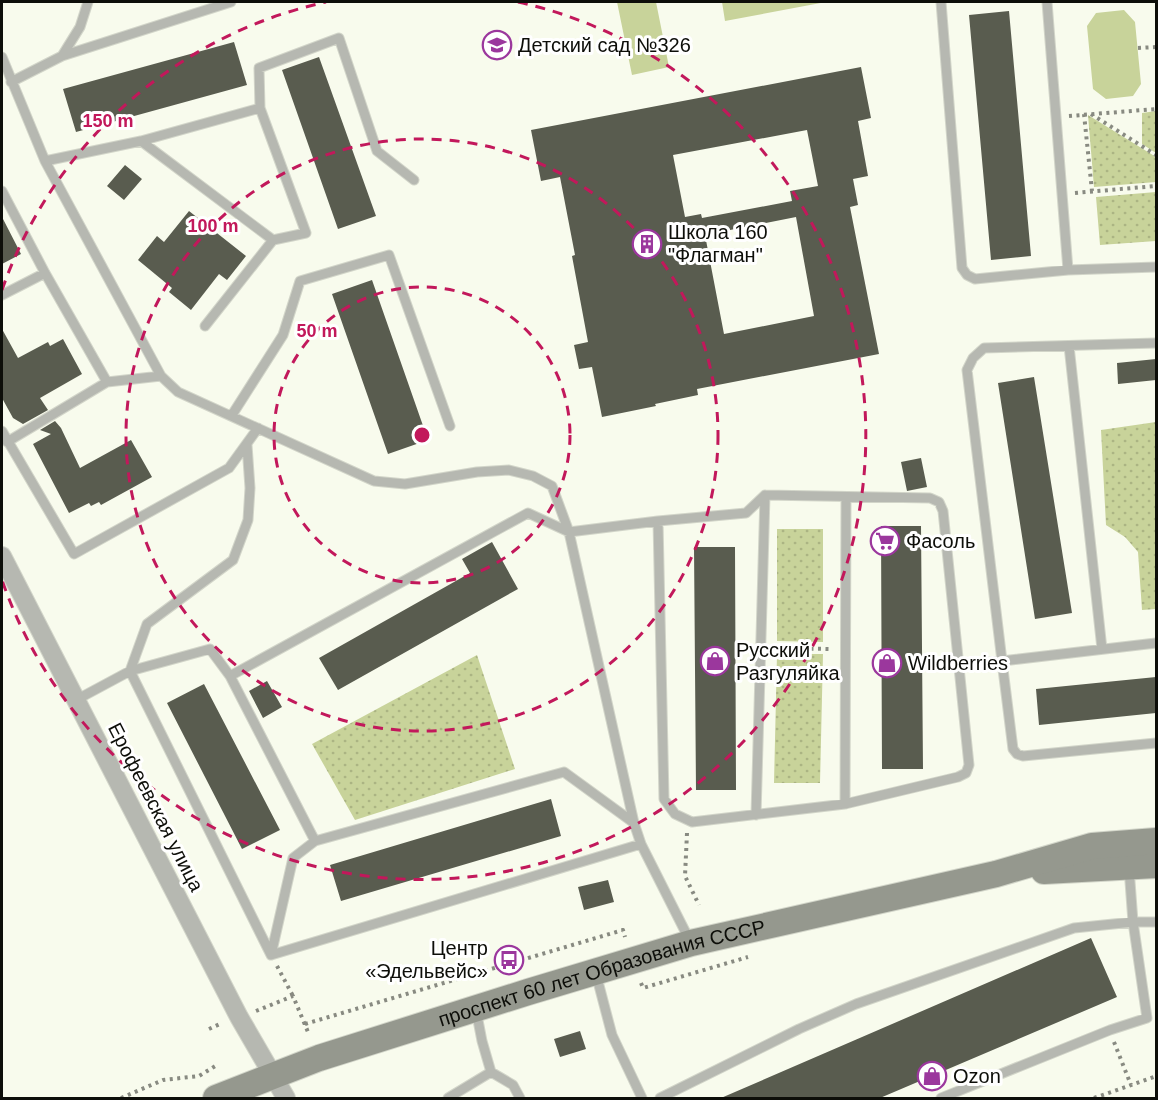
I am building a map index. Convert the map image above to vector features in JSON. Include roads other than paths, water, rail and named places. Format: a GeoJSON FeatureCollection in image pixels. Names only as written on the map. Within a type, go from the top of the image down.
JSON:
{"type":"FeatureCollection","features":[{"type":"Feature","properties":{"kind":"main road","name":"проспект 60 лет Образования СССР"},"geometry":{"type":"LineString","coordinates":[[216,1098],[280,1088],[319,1058],[691,943],[996,874],[1092,846],[1156,841]]}},
{"type":"Feature","properties":{"kind":"main road","name":"проспект 60 лет Образования СССР"},"geometry":{"type":"LineString","coordinates":[[996,874],[1156,865]]}},
{"type":"Feature","properties":{"kind":"street","name":"Ерофеевская улица"},"geometry":{"type":"LineString","coordinates":[[2,556],[239,1017],[280,1088]]}},
{"type":"Feature","properties":{"kind":"lane"},"geometry":{"type":"LineString","coordinates":[[62,56],[81,27],[88,2]]}},
{"type":"Feature","properties":{"kind":"lane"},"geometry":{"type":"LineString","coordinates":[[11,82],[62,56],[231,2]]}},
{"type":"Feature","properties":{"kind":"lane"},"geometry":{"type":"LineString","coordinates":[[941,2],[962,268],[967,275],[975,279],[1068,270],[1156,267]]}},
{"type":"Feature","properties":{"kind":"lane"},"geometry":{"type":"LineString","coordinates":[[1047,2],[1068,270]]}},
{"type":"Feature","properties":{"kind":"lane"},"geometry":{"type":"LineString","coordinates":[[206,326],[273,240],[306,233],[260,108],[259,68],[339,38],[377,151],[414,180]]}},
{"type":"Feature","properties":{"kind":"lane"},"geometry":{"type":"LineString","coordinates":[[2,57],[45,161],[161,376],[178,392],[374,481],[405,484],[477,471],[509,470],[533,476],[552,486],[569,532],[634,823],[641,844],[691,943]]}},
{"type":"Feature","properties":{"kind":"lane"},"geometry":{"type":"LineString","coordinates":[[45,161],[141,141],[260,108]]}},
{"type":"Feature","properties":{"kind":"lane"},"geometry":{"type":"LineString","coordinates":[[141,141],[273,240]]}},
{"type":"Feature","properties":{"kind":"lane"},"geometry":{"type":"LineString","coordinates":[[2,191],[45,273],[108,382]]}},
{"type":"Feature","properties":{"kind":"lane"},"geometry":{"type":"LineString","coordinates":[[232,415],[283,335],[300,281],[389,255],[450,426]]}},
{"type":"Feature","properties":{"kind":"lane"},"geometry":{"type":"LineString","coordinates":[[2,295],[45,273]]}},
{"type":"Feature","properties":{"kind":"lane"},"geometry":{"type":"LineString","coordinates":[[1156,343],[984,348],[973,358],[967,370],[1002,661],[1014,748],[1017,754],[1023,756],[1156,743]]}},
{"type":"Feature","properties":{"kind":"lane"},"geometry":{"type":"LineString","coordinates":[[1070,346],[1102,649]]}},
{"type":"Feature","properties":{"kind":"lane"},"geometry":{"type":"LineString","coordinates":[[7,442],[108,382],[161,376]]}},
{"type":"Feature","properties":{"kind":"lane"},"geometry":{"type":"LineString","coordinates":[[2,431],[74,554],[228,468],[258,428]]}},
{"type":"Feature","properties":{"kind":"lane"},"geometry":{"type":"LineString","coordinates":[[247,445],[250,488],[248,520],[232,560],[147,624],[130,672],[271,955]]}},
{"type":"Feature","properties":{"kind":"lane"},"geometry":{"type":"LineString","coordinates":[[230,676],[528,513],[569,532],[658,520],[746,513],[765,495],[930,498],[939,502],[943,511],[969,765],[966,773],[958,777],[845,804],[692,822],[675,814],[664,799],[658,520]]}},
{"type":"Feature","properties":{"kind":"lane"},"geometry":{"type":"LineString","coordinates":[[756,815],[765,495]]}},
{"type":"Feature","properties":{"kind":"lane"},"geometry":{"type":"LineString","coordinates":[[845,804],[846,498]]}},
{"type":"Feature","properties":{"kind":"lane"},"geometry":{"type":"LineString","coordinates":[[958,664],[1156,643]]}},
{"type":"Feature","properties":{"kind":"lane"},"geometry":{"type":"LineString","coordinates":[[75,700],[130,672],[210,649],[230,676],[315,841]]}},
{"type":"Feature","properties":{"kind":"lane"},"geometry":{"type":"LineString","coordinates":[[271,955],[293,858],[315,841],[564,772],[634,823]]}},
{"type":"Feature","properties":{"kind":"lane"},"geometry":{"type":"LineString","coordinates":[[271,955],[641,844]]}},
{"type":"Feature","properties":{"kind":"lane"},"geometry":{"type":"LineString","coordinates":[[1129,865],[1133,922],[1147,1018]]}},
{"type":"Feature","properties":{"kind":"lane"},"geometry":{"type":"LineString","coordinates":[[660,1098],[799,1029],[856,1004],[1074,928],[1156,922]]}},
{"type":"Feature","properties":{"kind":"lane"},"geometry":{"type":"LineString","coordinates":[[596,972],[612,1035],[642,1098]]}},
{"type":"Feature","properties":{"kind":"lane"},"geometry":{"type":"LineString","coordinates":[[476,1008],[491,1072],[513,1085],[520,1098]]}},
{"type":"Feature","properties":{"kind":"lane"},"geometry":{"type":"LineString","coordinates":[[941,1098],[1110,1030],[1147,1018],[1156,1022]]}},
{"type":"Feature","properties":{"kind":"lane"},"geometry":{"type":"LineString","coordinates":[[448,1098],[491,1072]]}},
{"type":"Feature","properties":{"kind":"place","name":"Детский сад №326"},"geometry":{"type":"Point","coordinates":[497,45]}},
{"type":"Feature","properties":{"kind":"place","name":"Школа 160 \"Флагман\""},"geometry":{"type":"Point","coordinates":[647,244]}},
{"type":"Feature","properties":{"kind":"place","name":"Фасоль"},"geometry":{"type":"Point","coordinates":[885,541]}},
{"type":"Feature","properties":{"kind":"place","name":"Русский Разгуляйка"},"geometry":{"type":"Point","coordinates":[715,661]}},
{"type":"Feature","properties":{"kind":"place","name":"Wildberries"},"geometry":{"type":"Point","coordinates":[887,663]}},
{"type":"Feature","properties":{"kind":"place","name":"Центр «Эдельвейс»"},"geometry":{"type":"Point","coordinates":[509,960]}},
{"type":"Feature","properties":{"kind":"place","name":"Ozon"},"geometry":{"type":"Point","coordinates":[932,1076]}}]}
